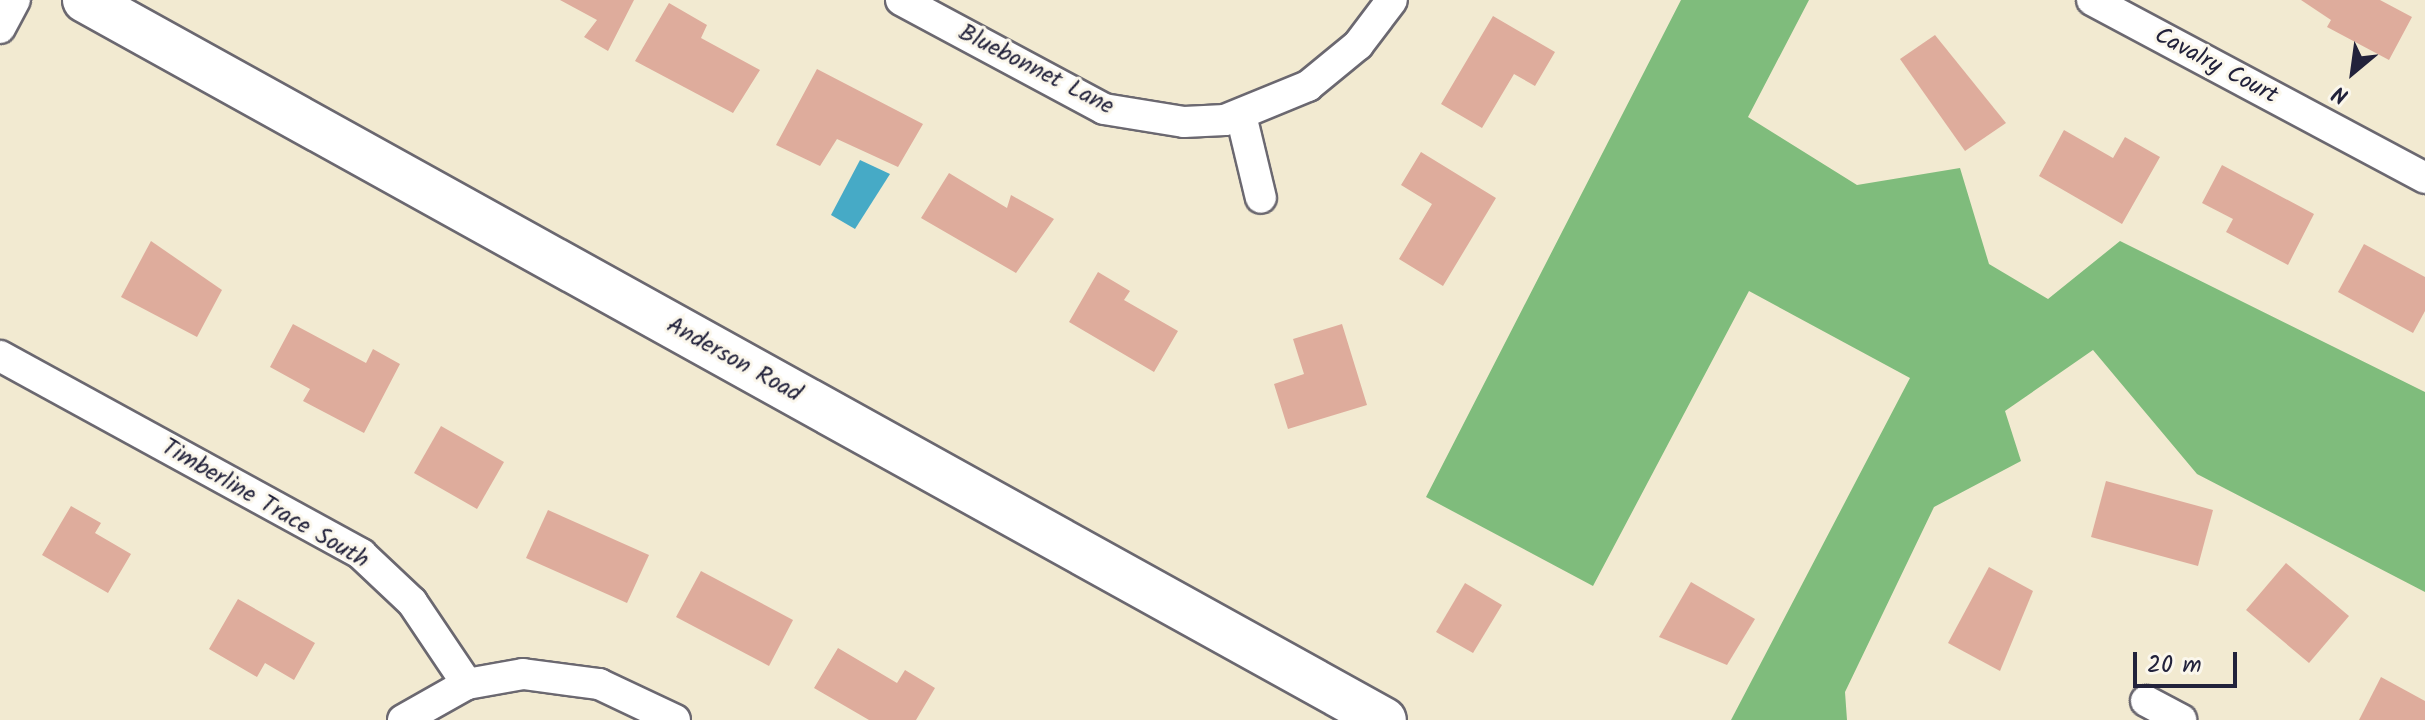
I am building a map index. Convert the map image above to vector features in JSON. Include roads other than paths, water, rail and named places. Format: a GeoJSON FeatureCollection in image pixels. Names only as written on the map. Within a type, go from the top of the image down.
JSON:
{"type":"FeatureCollection","features":[{"type":"Feature","properties":{"kind":"street"},"geometry":{"type":"LineString","coordinates":[[0,28],[15,0]]}},
{"type":"Feature","properties":{"kind":"street","name":"Anderson Road"},"geometry":{"type":"LineString","coordinates":[[85,0],[1384,720]]}},
{"type":"Feature","properties":{"kind":"street","name":"Bluebonnet Lane"},"geometry":{"type":"LineString","coordinates":[[901,0],[1104,109],[1141,119],[1233,117]]}},
{"type":"Feature","properties":{"kind":"street"},"geometry":{"type":"LineString","coordinates":[[1261,198],[1233,117],[1308,86],[1358,45],[1392,0]]}},
{"type":"Feature","properties":{"kind":"street","name":"Cavalry Court"},"geometry":{"type":"LineString","coordinates":[[2092,0],[2425,178]]}},
{"type":"Feature","properties":{"kind":"street","name":"Timberline Trace South"},"geometry":{"type":"LineString","coordinates":[[0,356],[361,554],[412,602],[467,684]]}},
{"type":"Feature","properties":{"kind":"street"},"geometry":{"type":"LineString","coordinates":[[403,720],[467,684],[564,676],[637,699],[675,720]]}},
{"type":"Feature","properties":{"kind":"street"},"geometry":{"type":"LineString","coordinates":[[2146,701],[2181,720]]}},
{"type":"Feature","properties":{"kind":"water"},"geometry":{"type":"Polygon","coordinates":[[[860,160],[890,174],[855,229],[831,215],[860,160]]]}}]}
